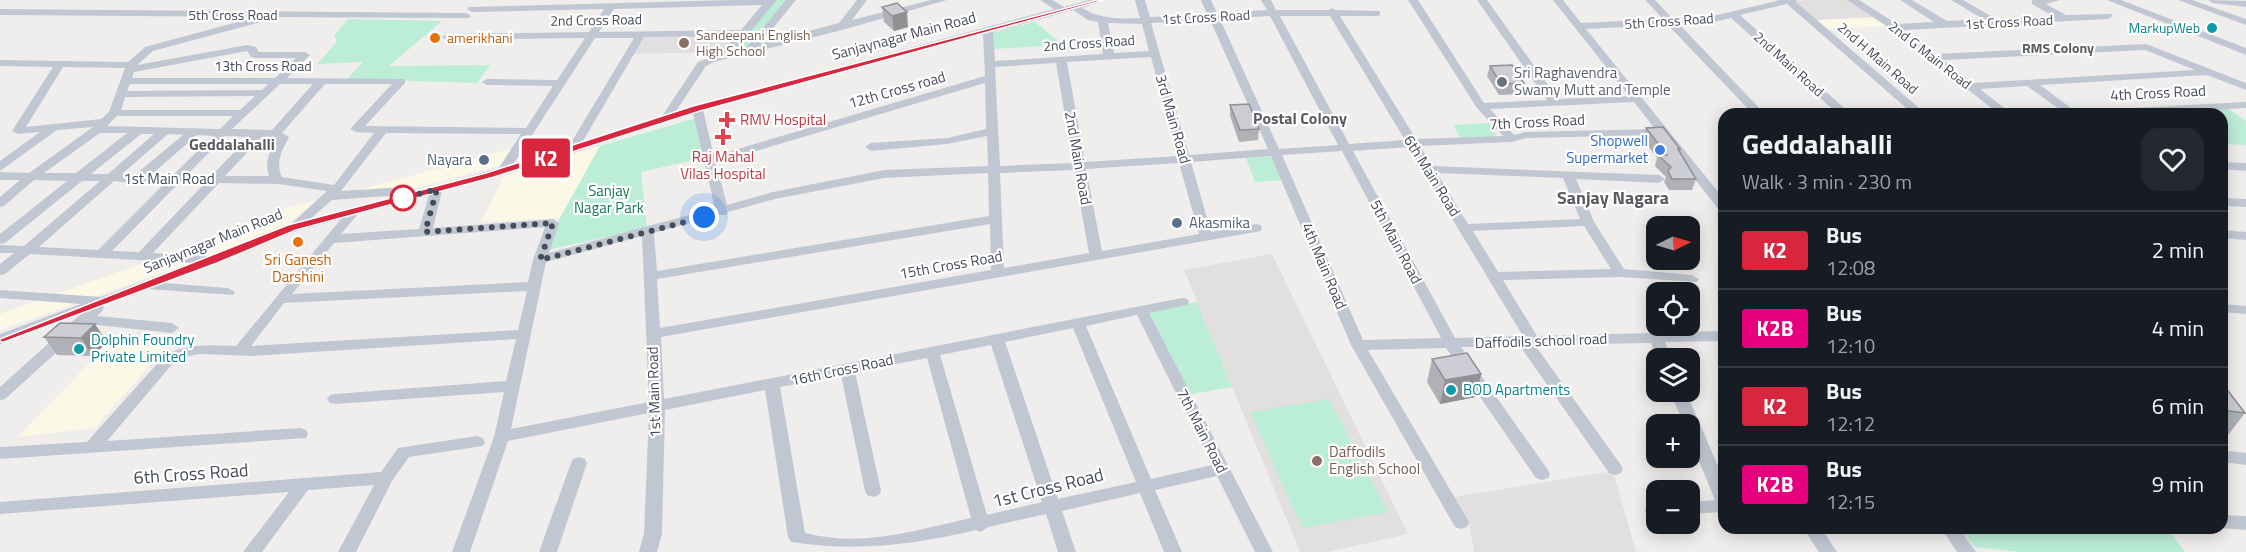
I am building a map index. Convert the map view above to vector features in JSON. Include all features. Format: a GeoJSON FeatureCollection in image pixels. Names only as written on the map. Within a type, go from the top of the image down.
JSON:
{"type":"FeatureCollection","features":[{"type":"Feature","properties":{"kind":"street"},"geometry":{"type":"LineString","coordinates":[[469,13],[480,0]]}},
{"type":"Feature","properties":{"kind":"street"},"geometry":{"type":"LineString","coordinates":[[750,50],[791,0]]}},
{"type":"Feature","properties":{"kind":"street"},"geometry":{"type":"LineString","coordinates":[[842,27],[862,0]]}},
{"type":"Feature","properties":{"kind":"street"},"geometry":{"type":"LineString","coordinates":[[666,118],[702,64],[942,0]]}},
{"type":"Feature","properties":{"kind":"street"},"geometry":{"type":"LineString","coordinates":[[1045,0],[1062,10]]}},
{"type":"Feature","properties":{"kind":"street","name":"Sanjaynagar Main Road"},"geometry":{"type":"LineString","coordinates":[[0,339],[146,286],[292,228],[503,171],[697,108],[1100,0]]}},
{"type":"Feature","properties":{"kind":"street","name":"3rd Main Road"},"geometry":{"type":"LineString","coordinates":[[1140,0],[1206,237]]}},
{"type":"Feature","properties":{"kind":"street","name":"4th Main Road"},"geometry":{"type":"LineString","coordinates":[[1206,0],[1275,152],[1358,345],[1461,522]]}},
{"type":"Feature","properties":{"kind":"street","name":"5th Main Road"},"geometry":{"type":"LineString","coordinates":[[1266,0],[1450,344],[1542,474]]}},
{"type":"Feature","properties":{"kind":"street"},"geometry":{"type":"LineString","coordinates":[[1413,0],[1481,106],[1512,139]]}},
{"type":"Feature","properties":{"kind":"street"},"geometry":{"type":"LineString","coordinates":[[1482,0],[1556,104]]}},
{"type":"Feature","properties":{"kind":"street"},"geometry":{"type":"LineString","coordinates":[[1558,0],[1718,200]]}},
{"type":"Feature","properties":{"kind":"street"},"geometry":{"type":"LineString","coordinates":[[1650,0],[1753,108]]}},
{"type":"Feature","properties":{"kind":"street","name":"5th Cross Road"},"geometry":{"type":"LineString","coordinates":[[1579,26],[1672,24],[1709,20],[1791,0]]}},
{"type":"Feature","properties":{"kind":"street","name":"2nd H Main Road"},"geometry":{"type":"LineString","coordinates":[[1791,0],[1913,108]]}},
{"type":"Feature","properties":{"kind":"street","name":"2nd G Main Road"},"geometry":{"type":"LineString","coordinates":[[1852,0],[1895,27],[1998,108]]}},
{"type":"Feature","properties":{"kind":"street"},"geometry":{"type":"LineString","coordinates":[[1905,0],[1946,25]]}},
{"type":"Feature","properties":{"kind":"street"},"geometry":{"type":"LineString","coordinates":[[1956,0],[1994,22]]}},
{"type":"Feature","properties":{"kind":"street","name":"1st Cross Road"},"geometry":{"type":"LineString","coordinates":[[2034,1],[2055,0]]}},
{"type":"Feature","properties":{"kind":"street"},"geometry":{"type":"LineString","coordinates":[[2112,0],[2246,52]]}},
{"type":"Feature","properties":{"kind":"street"},"geometry":{"type":"LineString","coordinates":[[2182,0],[2246,22]]}},
{"type":"Feature","properties":{"kind":"street"},"geometry":{"type":"LineString","coordinates":[[2213,0],[2246,4]]}},
{"type":"Feature","properties":{"kind":"street"},"geometry":{"type":"LineString","coordinates":[[723,57],[772,1]]}},
{"type":"Feature","properties":{"kind":"street","name":"5th Cross Road"},"geometry":{"type":"LineString","coordinates":[[0,12],[277,15],[469,13],[772,1]]}},
{"type":"Feature","properties":{"kind":"street","name":"1st Cross Road"},"geometry":{"type":"LineString","coordinates":[[2034,1],[2067,19]]}},
{"type":"Feature","properties":{"kind":"street"},"geometry":{"type":"LineString","coordinates":[[503,171],[611,6]]}},
{"type":"Feature","properties":{"kind":"street","name":"1st Cross Road"},"geometry":{"type":"LineString","coordinates":[[1074,7],[1103,21],[1332,11],[1377,13]]}},
{"type":"Feature","properties":{"kind":"street","name":"6th Main Road"},"geometry":{"type":"LineString","coordinates":[[1332,11],[1494,276],[1529,341],[1615,469]]}},
{"type":"Feature","properties":{"kind":"street","name":"2nd Cross Road"},"geometry":{"type":"LineString","coordinates":[[469,13],[447,37],[744,33]]}},
{"type":"Feature","properties":{"kind":"street","name":"2nd Main Road"},"geometry":{"type":"LineString","coordinates":[[1733,14],[1838,108]]}},
{"type":"Feature","properties":{"kind":"street"},"geometry":{"type":"LineString","coordinates":[[0,203],[32,176],[101,126],[114,113],[129,72],[149,49],[277,15]]}},
{"type":"Feature","properties":{"kind":"street"},"geometry":{"type":"LineString","coordinates":[[2067,19],[2108,16]]}},
{"type":"Feature","properties":{"kind":"street","name":"1st Cross Road"},"geometry":{"type":"LineString","coordinates":[[1895,27],[2067,19]]}},
{"type":"Feature","properties":{"kind":"street"},"geometry":{"type":"LineString","coordinates":[[1103,21],[1109,57]]}},
{"type":"Feature","properties":{"kind":"street"},"geometry":{"type":"LineString","coordinates":[[988,30],[998,274]]}},
{"type":"Feature","properties":{"kind":"street"},"geometry":{"type":"LineString","coordinates":[[572,150],[641,34]]}},
{"type":"Feature","properties":{"kind":"street"},"geometry":{"type":"LineString","coordinates":[[1934,57],[2146,47],[2246,87]]}},
{"type":"Feature","properties":{"kind":"street"},"geometry":{"type":"LineString","coordinates":[[1,64],[60,64],[129,72],[247,48],[252,49],[255,55],[304,55],[100,255]]}},
{"type":"Feature","properties":{"kind":"street","name":"2nd Cross Road"},"geometry":{"type":"LineString","coordinates":[[990,64],[1155,54]]}},
{"type":"Feature","properties":{"kind":"street","name":"2nd Main Road"},"geometry":{"type":"LineString","coordinates":[[1060,60],[1096,257]]}},
{"type":"Feature","properties":{"kind":"street"},"geometry":{"type":"LineString","coordinates":[[60,64],[18,131],[101,126],[138,130],[274,134],[283,137],[272,161],[274,175],[278,180]]}},
{"type":"Feature","properties":{"kind":"street","name":"13th Cross Road"},"geometry":{"type":"LineString","coordinates":[[129,72],[279,80],[401,81],[356,129],[382,130]]}},
{"type":"Feature","properties":{"kind":"street"},"geometry":{"type":"LineString","coordinates":[[1969,86],[2208,72]]}},
{"type":"Feature","properties":{"kind":"street","name":"12th Cross road"},"geometry":{"type":"LineString","coordinates":[[709,161],[990,78]]}},
{"type":"Feature","properties":{"kind":"street"},"geometry":{"type":"LineString","coordinates":[[274,134],[322,81]]}},
{"type":"Feature","properties":{"kind":"street"},"geometry":{"type":"LineString","coordinates":[[487,82],[561,83]]}},
{"type":"Feature","properties":{"kind":"street"},"geometry":{"type":"LineString","coordinates":[[2028,82],[2065,108]]}},
{"type":"Feature","properties":{"kind":"street"},"geometry":{"type":"LineString","coordinates":[[121,94],[265,93]]}},
{"type":"Feature","properties":{"kind":"street"},"geometry":{"type":"LineString","coordinates":[[1481,106],[1638,99]]}},
{"type":"Feature","properties":{"kind":"street","name":"4th Cross Road"},"geometry":{"type":"LineString","coordinates":[[2188,108],[2246,105]]}},
{"type":"Feature","properties":{"kind":"street"},"geometry":{"type":"LineString","coordinates":[[697,108],[722,212]]}},
{"type":"Feature","properties":{"kind":"street"},"geometry":{"type":"LineString","coordinates":[[114,113],[244,113]]}},
{"type":"Feature","properties":{"kind":"street"},"geometry":{"type":"LineString","coordinates":[[0,167],[55,127]]}},
{"type":"Feature","properties":{"kind":"street"},"geometry":{"type":"LineString","coordinates":[[0,240],[138,130]]}},
{"type":"Feature","properties":{"kind":"street"},"geometry":{"type":"LineString","coordinates":[[0,271],[166,130]]}},
{"type":"Feature","properties":{"kind":"street"},"geometry":{"type":"LineString","coordinates":[[292,228],[333,192],[382,130],[529,131]]}},
{"type":"Feature","properties":{"kind":"street"},"geometry":{"type":"LineString","coordinates":[[137,180],[195,131]]}},
{"type":"Feature","properties":{"kind":"street"},"geometry":{"type":"LineString","coordinates":[[871,147],[947,141],[993,131]]}},
{"type":"Feature","properties":{"kind":"street","name":"7th Cross Road"},"geometry":{"type":"LineString","coordinates":[[540,260],[722,212],[773,195],[884,174],[1079,166],[1346,147],[1512,139],[1525,135],[1664,132]]}},
{"type":"Feature","properties":{"kind":"street"},"geometry":{"type":"LineString","coordinates":[[142,257],[259,133]]}},
{"type":"Feature","properties":{"kind":"street"},"geometry":{"type":"LineString","coordinates":[[2228,166],[2246,167]]}},
{"type":"Feature","properties":{"kind":"street"},"geometry":{"type":"LineString","coordinates":[[1428,169],[1659,179]]}},
{"type":"Feature","properties":{"kind":"street"},"geometry":{"type":"LineString","coordinates":[[1568,175],[1588,222],[1620,273]]}},
{"type":"Feature","properties":{"kind":"street","name":"1st Main Road"},"geometry":{"type":"LineString","coordinates":[[0,176],[81,176],[137,180],[278,180],[333,192],[437,189]]}},
{"type":"Feature","properties":{"kind":"street"},"geometry":{"type":"LineString","coordinates":[[425,232],[437,189]]}},
{"type":"Feature","properties":{"kind":"street"},"geometry":{"type":"LineString","coordinates":[[2228,202],[2246,203]]}},
{"type":"Feature","properties":{"kind":"street"},"geometry":{"type":"LineString","coordinates":[[240,351],[280,299],[354,211]]}},
{"type":"Feature","properties":{"kind":"street"},"geometry":{"type":"LineString","coordinates":[[650,276],[995,219]]}},
{"type":"Feature","properties":{"kind":"street"},"geometry":{"type":"LineString","coordinates":[[1464,228],[1588,222]]}},
{"type":"Feature","properties":{"kind":"street"},"geometry":{"type":"LineString","coordinates":[[0,223],[21,223]]}},
{"type":"Feature","properties":{"kind":"street"},"geometry":{"type":"LineString","coordinates":[[332,239],[553,223],[540,260],[502,437],[461,552]]}},
{"type":"Feature","properties":{"kind":"street","name":"15th Cross Road"},"geometry":{"type":"LineString","coordinates":[[652,334],[1256,228]]}},
{"type":"Feature","properties":{"kind":"street","name":"1st Main Road"},"geometry":{"type":"LineString","coordinates":[[648,232],[657,408],[653,534],[648,552]]}},
{"type":"Feature","properties":{"kind":"street"},"geometry":{"type":"LineString","coordinates":[[0,249],[213,260]]}},
{"type":"Feature","properties":{"kind":"street"},"geometry":{"type":"LineString","coordinates":[[1494,276],[1620,273],[1692,279]]}},
{"type":"Feature","properties":{"kind":"street"},"geometry":{"type":"LineString","coordinates":[[146,286],[228,292]]}},
{"type":"Feature","properties":{"kind":"street"},"geometry":{"type":"LineString","coordinates":[[280,299],[534,286]]}},
{"type":"Feature","properties":{"kind":"street"},"geometry":{"type":"LineString","coordinates":[[0,294],[104,301]]}},
{"type":"Feature","properties":{"kind":"street"},"geometry":{"type":"LineString","coordinates":[[0,395],[104,301]]}},
{"type":"Feature","properties":{"kind":"street","name":"16th Cross Road"},"geometry":{"type":"LineString","coordinates":[[502,437],[1182,302]]}},
{"type":"Feature","properties":{"kind":"street"},"geometry":{"type":"LineString","coordinates":[[2228,308],[2246,310]]}},
{"type":"Feature","properties":{"kind":"street","name":"7th Main Road"},"geometry":{"type":"LineString","coordinates":[[1141,310],[1264,552]]}},
{"type":"Feature","properties":{"kind":"street"},"geometry":{"type":"LineString","coordinates":[[84,319],[172,328]]}},
{"type":"Feature","properties":{"kind":"street"},"geometry":{"type":"LineString","coordinates":[[1077,322],[1173,552]]}},
{"type":"Feature","properties":{"kind":"street"},"geometry":{"type":"LineString","coordinates":[[91,448],[170,358],[179,352],[190,350],[240,351],[524,334]]}},
{"type":"Feature","properties":{"kind":"street"},"geometry":{"type":"LineString","coordinates":[[996,338],[1067,552]]}},
{"type":"Feature","properties":{"kind":"street"},"geometry":{"type":"LineString","coordinates":[[1656,338],[1660,348]]}},
{"type":"Feature","properties":{"kind":"street","name":"Daffodils school road"},"geometry":{"type":"LineString","coordinates":[[1358,345],[1656,338],[1718,339]]}},
{"type":"Feature","properties":{"kind":"street"},"geometry":{"type":"LineString","coordinates":[[932,351],[981,525]]}},
{"type":"Feature","properties":{"kind":"street"},"geometry":{"type":"LineString","coordinates":[[847,369],[873,491]]}},
{"type":"Feature","properties":{"kind":"street","name":"1st Cross Road"},"geometry":{"type":"LineString","coordinates":[[772,384],[797,537],[822,545],[864,548],[981,525],[1052,506],[1222,469]]}},
{"type":"Feature","properties":{"kind":"street"},"geometry":{"type":"LineString","coordinates":[[335,399],[513,386]]}},
{"type":"Feature","properties":{"kind":"street"},"geometry":{"type":"LineString","coordinates":[[1682,402],[1718,487]]}},
{"type":"Feature","properties":{"kind":"street"},"geometry":{"type":"LineString","coordinates":[[0,453],[300,434]]}},
{"type":"Feature","properties":{"kind":"street"},"geometry":{"type":"LineString","coordinates":[[347,552],[386,478],[404,452],[477,442]]}},
{"type":"Feature","properties":{"kind":"street"},"geometry":{"type":"LineString","coordinates":[[2228,457],[2246,459]]}},
{"type":"Feature","properties":{"kind":"street"},"geometry":{"type":"LineString","coordinates":[[548,552],[579,463]]}},
{"type":"Feature","properties":{"kind":"street","name":"6th Cross Road"},"geometry":{"type":"LineString","coordinates":[[0,508],[386,478]]}},
{"type":"Feature","properties":{"kind":"street"},"geometry":{"type":"LineString","coordinates":[[252,552],[303,484]]}},
{"type":"Feature","properties":{"kind":"street"},"geometry":{"type":"LineString","coordinates":[[1700,507],[1718,506]]}},
{"type":"Feature","properties":{"kind":"street"},"geometry":{"type":"LineString","coordinates":[[2228,522],[2246,523]]}},
{"type":"Feature","properties":{"kind":"street"},"geometry":{"type":"LineString","coordinates":[[1816,534],[1828,552]]}},
{"type":"Feature","properties":{"kind":"street"},"geometry":{"type":"LineString","coordinates":[[1954,534],[1967,552]]}},
{"type":"Feature","properties":{"kind":"shaded area"},"geometry":{"type":"Polygon","coordinates":[[[1847,0],[1875,17],[1816,20],[1796,2],[1847,0]]]}},
{"type":"Feature","properties":{"kind":"shaded area"},"geometry":{"type":"Polygon","coordinates":[[[1875,17],[1886,26],[1827,29],[1816,20],[1875,17]]]}},
{"type":"Feature","properties":{"kind":"shaded area","name":"Sandeepani English High School"},"geometry":{"type":"Polygon","coordinates":[[[642,34],[738,34],[722,52],[632,54],[642,34]]]}},
{"type":"Feature","properties":{"kind":"shaded area"},"geometry":{"type":"Polygon","coordinates":[[[600,146],[560,218],[481,222],[504,176],[600,146]]]}},
{"type":"Feature","properties":{"kind":"shaded area"},"geometry":{"type":"Polygon","coordinates":[[[510,149],[500,165],[416,188],[351,192],[510,149]]]}},
{"type":"Feature","properties":{"kind":"shaded area"},"geometry":{"type":"Polygon","coordinates":[[[317,200],[292,221],[207,257],[0,330],[0,314],[200,243],[283,209],[317,200]]]}},
{"type":"Feature","properties":{"kind":"shaded area","name":"Daffodils English School"},"geometry":{"type":"Polygon","coordinates":[[[1272,254],[1408,534],[1327,552],[1300,552],[1184,270],[1272,254]]]}},
{"type":"Feature","properties":{"kind":"shaded area"},"geometry":{"type":"Polygon","coordinates":[[[109,343],[166,347],[95,428],[18,437],[109,343]]]}},
{"type":"Feature","properties":{"kind":"shaded area"},"geometry":{"type":"Polygon","coordinates":[[[1613,471],[1636,552],[1474,552],[1469,524],[1454,497],[1613,471]]]}},
{"type":"Feature","properties":{"kind":"green space"},"geometry":{"type":"Polygon","coordinates":[[[774,0],[788,0],[747,48],[727,55],[774,0]]]}},
{"type":"Feature","properties":{"kind":"green space"},"geometry":{"type":"Polygon","coordinates":[[[348,19],[442,21],[389,66],[490,65],[477,83],[347,79],[363,62],[317,64],[337,42],[334,36],[348,19]]]}},
{"type":"Feature","properties":{"kind":"green space"},"geometry":{"type":"Polygon","coordinates":[[[1035,22],[1063,45],[993,49],[992,33],[1035,22]]]}},
{"type":"Feature","properties":{"kind":"green space"},"geometry":{"type":"Polygon","coordinates":[[[2228,108],[2246,121],[2246,145],[2228,144],[2228,108]]]}},
{"type":"Feature","properties":{"kind":"green space","name":"Sanjay Nagar Park"},"geometry":{"type":"Polygon","coordinates":[[[696,118],[703,158],[641,172],[647,228],[547,250],[560,218],[600,146],[696,118]]]}},
{"type":"Feature","properties":{"kind":"green space"},"geometry":{"type":"Polygon","coordinates":[[[1489,123],[1498,138],[1461,140],[1453,125],[1489,123]]]}},
{"type":"Feature","properties":{"kind":"green space"},"geometry":{"type":"Polygon","coordinates":[[[1274,156],[1284,180],[1255,182],[1246,158],[1274,156]]]}},
{"type":"Feature","properties":{"kind":"green space"},"geometry":{"type":"Polygon","coordinates":[[[1197,302],[1232,387],[1191,394],[1147,311],[1197,302]]]}},
{"type":"Feature","properties":{"kind":"green space"},"geometry":{"type":"Polygon","coordinates":[[[1329,399],[1388,512],[1302,528],[1250,412],[1329,399]]]}},
{"type":"Feature","properties":{"kind":"green space"},"geometry":{"type":"Polygon","coordinates":[[[1964,534],[2172,534],[2185,552],[2018,552],[1974,547],[1964,534]]]}},
{"type":"Feature","properties":{"kind":"building"},"geometry":{"type":"Polygon","coordinates":[[[897,3],[907,12],[892,16],[882,7],[897,3]]]}},
{"type":"Feature","properties":{"kind":"building"},"geometry":{"type":"Polygon","coordinates":[[[1512,65],[1524,83],[1501,84],[1490,66],[1512,65]]]}},
{"type":"Feature","properties":{"kind":"building"},"geometry":{"type":"Polygon","coordinates":[[[1249,104],[1259,129],[1240,130],[1230,105],[1249,104]]]}},
{"type":"Feature","properties":{"kind":"building"},"geometry":{"type":"Polygon","coordinates":[[[1663,127],[1680,149],[1678,149],[1696,179],[1672,179],[1668,171],[1671,167],[1658,155],[1667,155],[1646,128],[1663,127]]]}},
{"type":"Feature","properties":{"kind":"building"},"geometry":{"type":"Polygon","coordinates":[[[60,323],[95,324],[81,338],[44,337],[60,323]]]}},
{"type":"Feature","properties":{"kind":"building"},"geometry":{"type":"Polygon","coordinates":[[[1467,353],[1481,374],[1445,380],[1432,359],[1467,353]]]}},
{"type":"Feature","properties":{"kind":"building"},"geometry":{"type":"Polygon","coordinates":[[[2228,391],[2245,413],[2228,411],[2228,391]]]}},
{"type":"Feature","properties":{"kind":"bus line","name":"K2"},"geometry":{"type":"LineString","coordinates":[[0,339],[146,286],[292,228],[490,175],[697,108],[1100,0]]}},
{"type":"Feature","properties":{"kind":"place","name":"MarkupWeb"},"geometry":{"type":"Point","coordinates":[2212,28]}},
{"type":"Feature","properties":{"kind":"place","name":"amerikhani"},"geometry":{"type":"Point","coordinates":[435,38]}},
{"type":"Feature","properties":{"kind":"place","name":"Sandeepani English High School"},"geometry":{"type":"Point","coordinates":[684,43]}},
{"type":"Feature","properties":{"kind":"place","name":"Sri Raghavendra Swamy Mutt and Temple"},"geometry":{"type":"Point","coordinates":[1502,82]}},
{"type":"Feature","properties":{"kind":"place","name":"RMV Hospital"},"geometry":{"type":"Point","coordinates":[727,120]}},
{"type":"Feature","properties":{"kind":"place","name":"Raj Mahal Vilas Hospital"},"geometry":{"type":"Point","coordinates":[723,137]}},
{"type":"Feature","properties":{"kind":"place","name":"Shopwell Supermarket"},"geometry":{"type":"Point","coordinates":[1660,150]}},
{"type":"Feature","properties":{"kind":"place","name":"Nayara"},"geometry":{"type":"Point","coordinates":[484,160]}},
{"type":"Feature","properties":{"kind":"place","name":"Akasmika"},"geometry":{"type":"Point","coordinates":[1177,223]}},
{"type":"Feature","properties":{"kind":"place","name":"Sri Ganesh Darshini"},"geometry":{"type":"Point","coordinates":[298,242]}},
{"type":"Feature","properties":{"kind":"place","name":"Dolphin Foundry Private Limited"},"geometry":{"type":"Point","coordinates":[79,349]}},
{"type":"Feature","properties":{"kind":"place","name":"BOD Apartments"},"geometry":{"type":"Point","coordinates":[1451,390]}},
{"type":"Feature","properties":{"kind":"place","name":"Daffodils English School"},"geometry":{"type":"Point","coordinates":[1317,461]}},
{"type":"Feature","properties":{"kind":"district","name":"RMS Colony"},"geometry":{"type":"Point","coordinates":[2058,48]}},
{"type":"Feature","properties":{"kind":"district","name":"Postal Colony"},"geometry":{"type":"Point","coordinates":[1300,118]}},
{"type":"Feature","properties":{"kind":"district","name":"Geddalahalli"},"geometry":{"type":"Point","coordinates":[232,144]}},
{"type":"Feature","properties":{"kind":"district","name":"Sanjay Nagara"},"geometry":{"type":"Point","coordinates":[1613,198]}},
{"type":"Feature","properties":{"kind":"route"},"geometry":{"type":"LineString","coordinates":[[403,198],[401,199],[437,189],[425,232],[553,223],[540,260],[704,217]]}}]}
